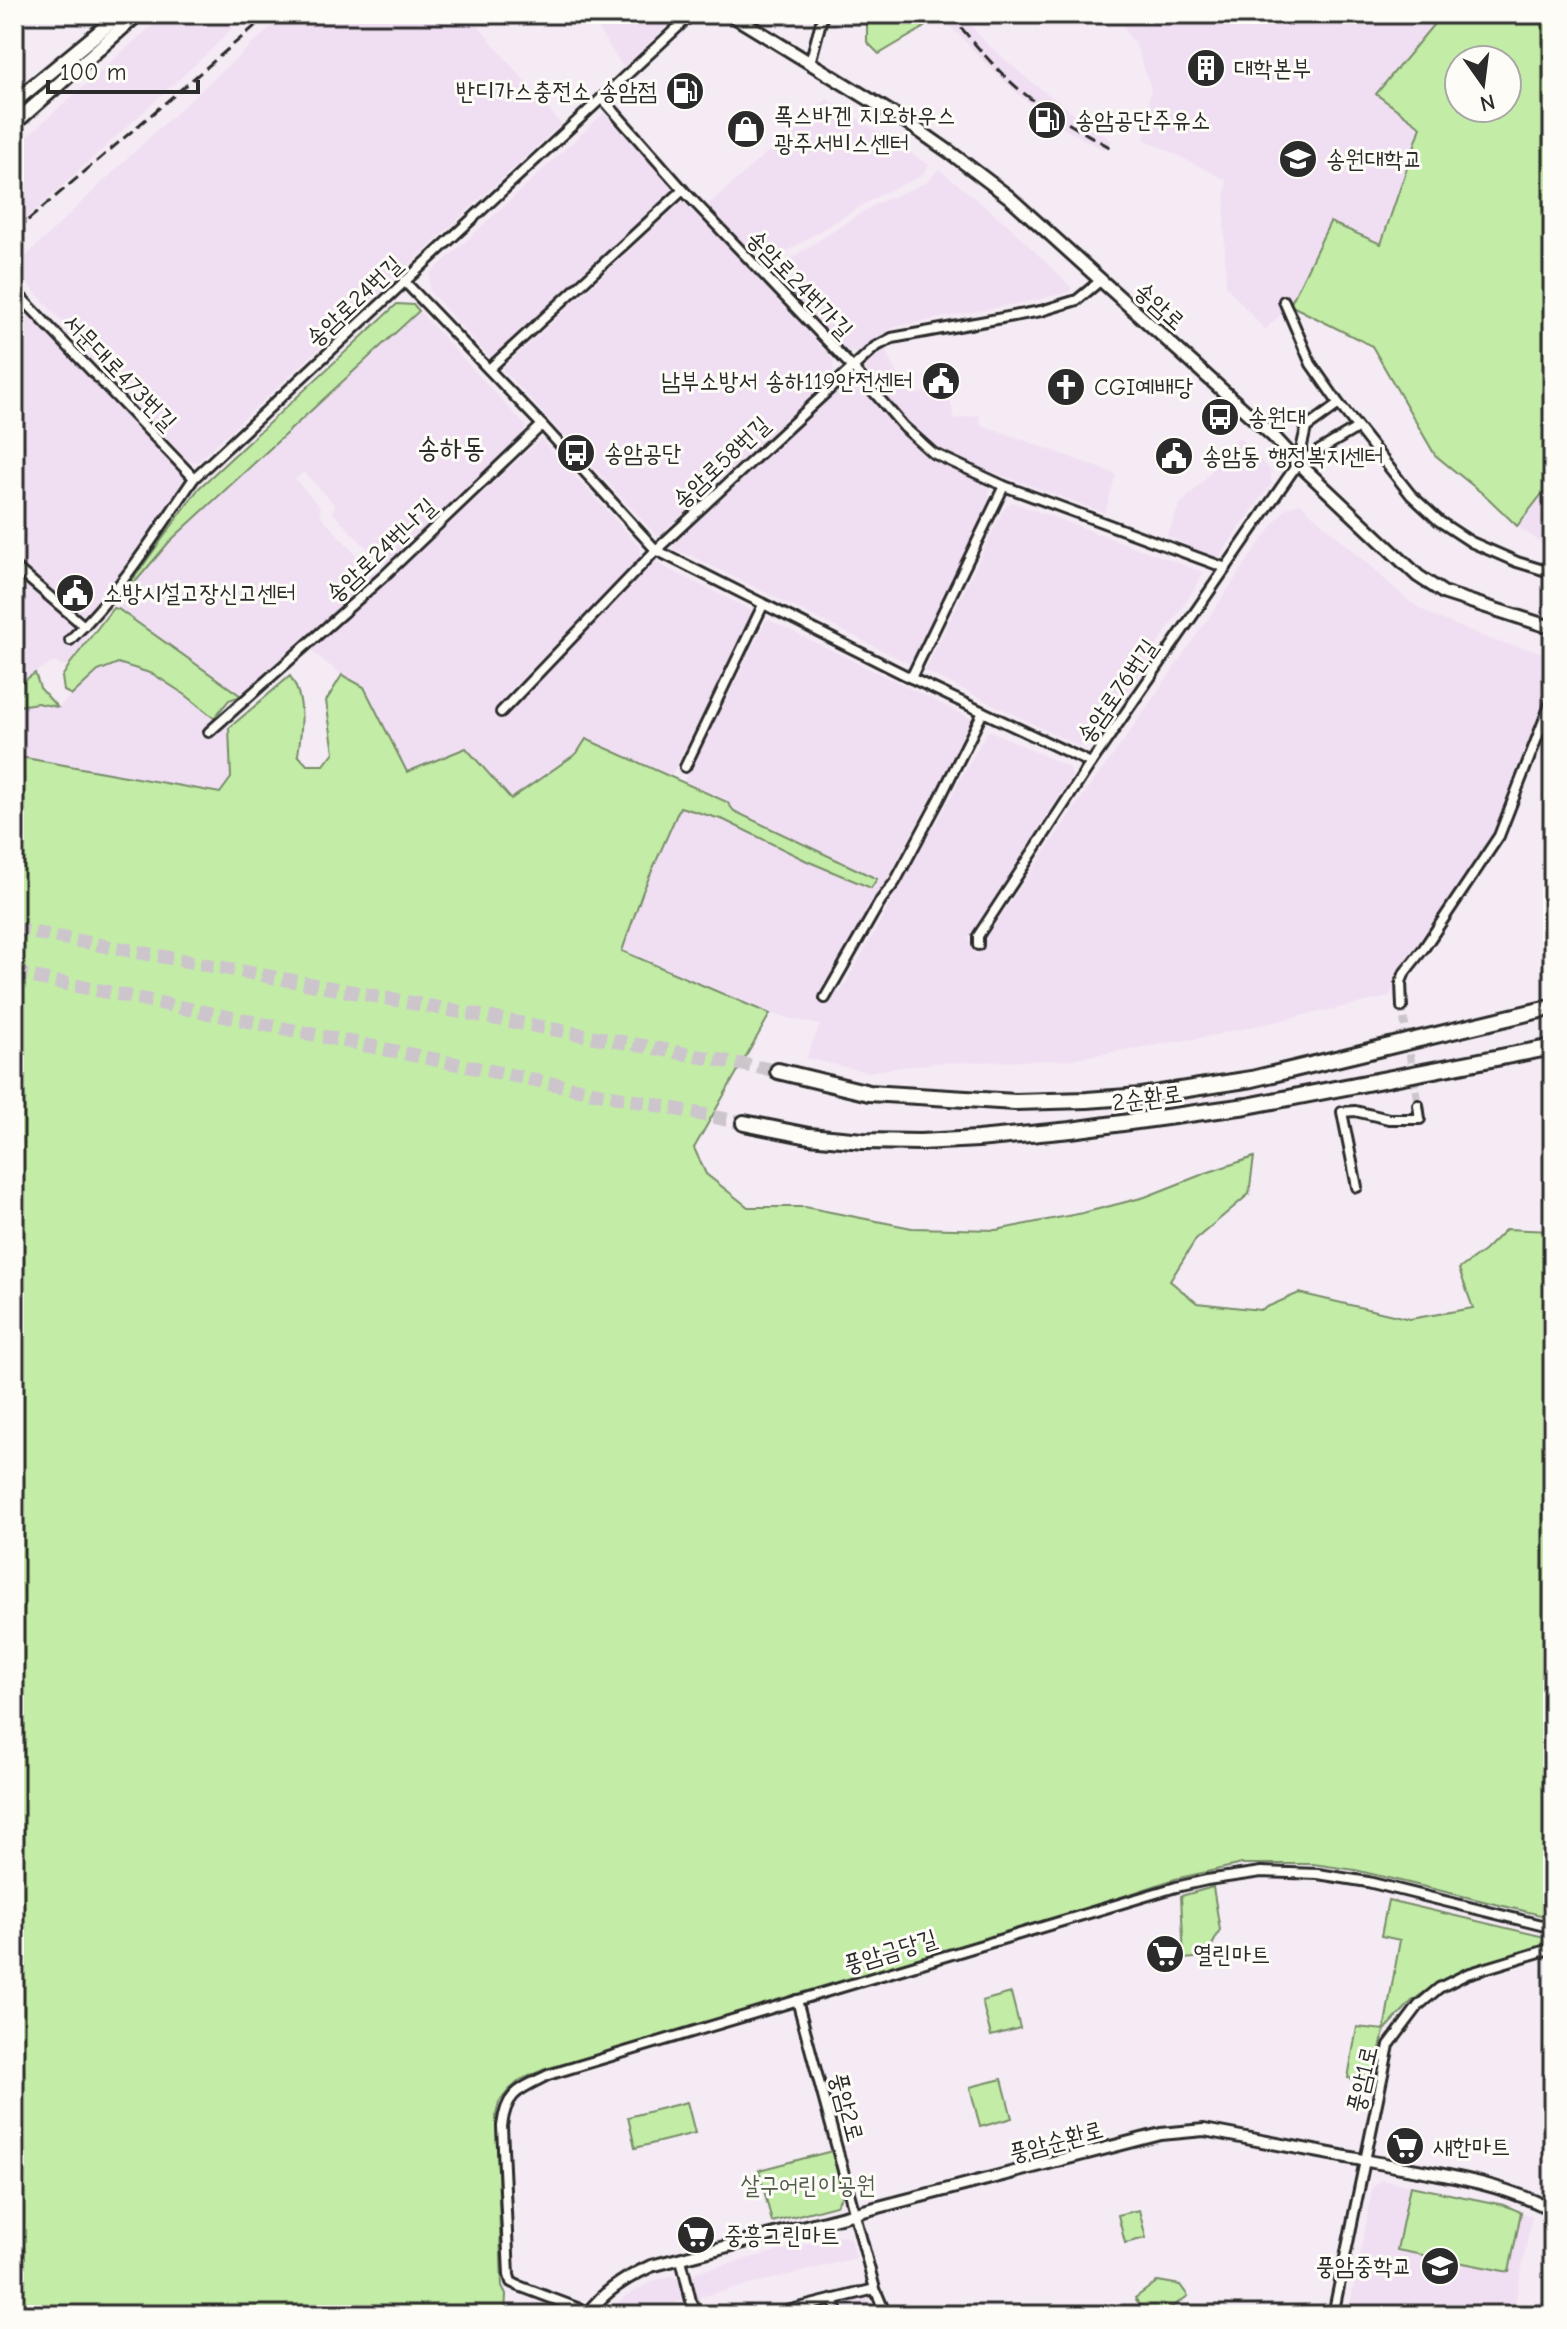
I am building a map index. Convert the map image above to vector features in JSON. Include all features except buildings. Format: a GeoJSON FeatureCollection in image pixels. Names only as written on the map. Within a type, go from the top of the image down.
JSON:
{"type":"FeatureCollection","features":[{"type":"Feature","properties":{"kind":"highway","name":"2순환로"},"geometry":{"type":"LineString","coordinates":[[778,1071],[869,1093],[1015,1102],[1127,1097],[1252,1079],[1553,1007]]}},
{"type":"Feature","properties":{"kind":"highway","name":"2순환로"},"geometry":{"type":"LineString","coordinates":[[744,1123],[809,1136],[863,1141],[920,1142],[1009,1136],[1247,1106],[1553,1047]]}},
{"type":"Feature","properties":{"kind":"main road"},"geometry":{"type":"LineString","coordinates":[[14,102],[121,14]]}},
{"type":"Feature","properties":{"kind":"main road"},"geometry":{"type":"LineString","coordinates":[[59,86],[138,14]]}},
{"type":"Feature","properties":{"kind":"main road"},"geometry":{"type":"LineString","coordinates":[[14,124],[150,14]]}},
{"type":"Feature","properties":{"kind":"main road","name":"송암로"},"geometry":{"type":"LineString","coordinates":[[730,14],[908,123],[1009,197],[1274,437],[1418,576],[1444,593],[1553,628]]}},
{"type":"Feature","properties":{"kind":"street","name":"송암로24번길"},"geometry":{"type":"LineString","coordinates":[[70,640],[148,546],[194,478],[692,14]]}},
{"type":"Feature","properties":{"kind":"street"},"geometry":{"type":"LineString","coordinates":[[810,63],[823,14]]}},
{"type":"Feature","properties":{"kind":"street","name":"송암로24번가길"},"geometry":{"type":"LineString","coordinates":[[602,98],[683,190],[853,368],[904,427],[933,453],[1004,486],[1226,568]]}},
{"type":"Feature","properties":{"kind":"street"},"geometry":{"type":"LineString","coordinates":[[489,369],[683,190]]}},
{"type":"Feature","properties":{"kind":"street"},"geometry":{"type":"LineString","coordinates":[[404,281],[656,550],[911,678],[1091,763]]}},
{"type":"Feature","properties":{"kind":"street","name":"송암로58번길"},"geometry":{"type":"LineString","coordinates":[[501,712],[656,550],[875,347],[892,338],[1041,311],[1077,300],[1100,281]]}},
{"type":"Feature","properties":{"kind":"street","name":"서문대로473번길"},"geometry":{"type":"LineString","coordinates":[[15,294],[194,478]]}},
{"type":"Feature","properties":{"kind":"street"},"geometry":{"type":"LineString","coordinates":[[1284,301],[1311,364],[1411,495],[1439,521],[1471,542],[1517,562],[1553,573]]}},
{"type":"Feature","properties":{"kind":"street"},"geometry":{"type":"LineString","coordinates":[[1298,463],[1306,428],[1339,404]]}},
{"type":"Feature","properties":{"kind":"street","name":"송암로24번나길"},"geometry":{"type":"LineString","coordinates":[[209,732],[384,576],[542,425]]}},
{"type":"Feature","properties":{"kind":"street"},"geometry":{"type":"LineString","coordinates":[[1298,463],[1357,428]]}},
{"type":"Feature","properties":{"kind":"street","name":"송암로76번길"},"geometry":{"type":"LineString","coordinates":[[978,945],[978,936],[1091,763],[1298,463]]}},
{"type":"Feature","properties":{"kind":"street"},"geometry":{"type":"LineString","coordinates":[[911,678],[1004,486]]}},
{"type":"Feature","properties":{"kind":"street"},"geometry":{"type":"LineString","coordinates":[[14,566],[84,626]]}},
{"type":"Feature","properties":{"kind":"street"},"geometry":{"type":"LineString","coordinates":[[685,767],[763,605]]}},
{"type":"Feature","properties":{"kind":"street"},"geometry":{"type":"LineString","coordinates":[[1402,1007],[1401,982],[1405,972],[1499,836],[1553,697]]}},
{"type":"Feature","properties":{"kind":"street"},"geometry":{"type":"LineString","coordinates":[[825,998],[910,855],[983,712]]}},
{"type":"Feature","properties":{"kind":"street"},"geometry":{"type":"LineString","coordinates":[[1357,1187],[1342,1112],[1355,1111],[1389,1119],[1420,1119],[1418,1105]]}},
{"type":"Feature","properties":{"kind":"street","name":"풍암금당길"},"geometry":{"type":"LineString","coordinates":[[587,2313],[519,2286],[511,2282],[509,2275],[502,2126],[504,2108],[512,2095],[548,2075],[1176,1887],[1240,1874],[1318,1874],[1368,1882],[1553,1928]]}},
{"type":"Feature","properties":{"kind":"street","name":"풍암1로"},"geometry":{"type":"LineString","coordinates":[[1333,2315],[1389,2045],[1419,2005],[1439,1988],[1467,1974],[1553,1948]]}},
{"type":"Feature","properties":{"kind":"street","name":"풍암2로"},"geometry":{"type":"LineString","coordinates":[[797,2000],[875,2289],[886,2315]]}},
{"type":"Feature","properties":{"kind":"street","name":"풍암순환로"},"geometry":{"type":"LineString","coordinates":[[587,2313],[629,2276],[651,2266],[1161,2134],[1189,2131],[1204,2130],[1456,2177],[1500,2187],[1553,2210]]}},
{"type":"Feature","properties":{"kind":"street"},"geometry":{"type":"LineString","coordinates":[[681,2259],[691,2301],[698,2315]]}},
{"type":"Feature","properties":{"kind":"street"},"geometry":{"type":"LineString","coordinates":[[771,2315],[875,2289]]}},
{"type":"Feature","properties":{"kind":"street"},"geometry":{"type":"LineString","coordinates":[[833,2299],[839,2315]]}},
{"type":"Feature","properties":{"kind":"shaded area"},"geometry":{"type":"Polygon","coordinates":[[[165,14],[245,14],[210,51],[14,230],[14,148],[165,14]]]}},
{"type":"Feature","properties":{"kind":"shaded area"},"geometry":{"type":"Polygon","coordinates":[[[286,14],[468,14],[561,124],[197,462],[188,461],[16,271],[21,261],[160,127],[286,14]]]}},
{"type":"Feature","properties":{"kind":"shaded area"},"geometry":{"type":"Polygon","coordinates":[[[588,14],[680,14],[623,67],[588,14]]]}},
{"type":"Feature","properties":{"kind":"shaded area"},"geometry":{"type":"Polygon","coordinates":[[[939,14],[961,14],[986,43],[1030,81],[1112,141],[1105,150],[1065,129],[1024,99],[939,14]]]}},
{"type":"Feature","properties":{"kind":"shaded area","name":"송원대학교"},"geometry":{"type":"Polygon","coordinates":[[[1134,14],[1442,14],[1376,94],[1421,127],[1381,245],[1330,223],[1290,305],[1265,330],[1226,286],[1226,180],[1144,139],[1151,88],[1135,43],[1124,27],[1134,14]]]}},
{"type":"Feature","properties":{"kind":"shaded area"},"geometry":{"type":"Polygon","coordinates":[[[827,99],[929,165],[920,177],[881,194],[764,265],[708,205],[827,99]]]}},
{"type":"Feature","properties":{"kind":"shaded area"},"geometry":{"type":"Polygon","coordinates":[[[604,113],[675,191],[491,359],[429,291],[430,274],[604,113]]]}},
{"type":"Feature","properties":{"kind":"shaded area"},"geometry":{"type":"Polygon","coordinates":[[[939,169],[1007,224],[1072,288],[1069,292],[1036,300],[899,326],[888,330],[865,351],[844,351],[773,276],[774,269],[874,205],[927,182],[939,169]]]}},
{"type":"Feature","properties":{"kind":"shaded area"},"geometry":{"type":"Polygon","coordinates":[[[684,200],[833,359],[834,375],[658,537],[502,369],[684,200]]]}},
{"type":"Feature","properties":{"kind":"shaded area"},"geometry":{"type":"Polygon","coordinates":[[[14,306],[23,306],[184,477],[175,496],[102,596],[85,613],[78,614],[14,556],[14,306]]]}},
{"type":"Feature","properties":{"kind":"shaded area"},"geometry":{"type":"Polygon","coordinates":[[[419,311],[526,426],[521,438],[386,564],[379,561],[332,512],[335,505],[304,472],[295,479],[320,507],[321,516],[375,576],[241,696],[118,609],[131,587],[170,541],[419,311]]]}},
{"type":"Feature","properties":{"kind":"shaded area"},"geometry":{"type":"Polygon","coordinates":[[[885,347],[892,366],[916,394],[948,389],[954,419],[979,415],[980,424],[1116,474],[1105,513],[952,457],[930,442],[868,379],[865,361],[885,347]]]}},
{"type":"Feature","properties":{"kind":"shaded area"},"geometry":{"type":"Polygon","coordinates":[[[859,387],[929,458],[989,487],[989,504],[912,665],[673,549],[673,544],[841,388],[859,387]]]}},
{"type":"Feature","properties":{"kind":"shaded area"},"geometry":{"type":"Polygon","coordinates":[[[1239,437],[1270,470],[1271,484],[1218,559],[1167,536],[1180,504],[1239,437]]]}},
{"type":"Feature","properties":{"kind":"shaded area"},"geometry":{"type":"Polygon","coordinates":[[[541,439],[641,548],[640,558],[505,696],[513,704],[653,561],[755,612],[670,778],[586,739],[577,753],[510,799],[407,772],[364,687],[342,675],[311,651],[541,439]]]}},
{"type":"Feature","properties":{"kind":"shaded area"},"geometry":{"type":"Polygon","coordinates":[[[1553,492],[1553,551],[1517,526],[1542,494],[1553,492]]]}},
{"type":"Feature","properties":{"kind":"shaded area"},"geometry":{"type":"Polygon","coordinates":[[[1012,502],[1203,572],[1093,742],[1080,747],[925,671],[1003,510],[1012,502]]]}},
{"type":"Feature","properties":{"kind":"shaded area"},"geometry":{"type":"Polygon","coordinates":[[[1300,503],[1410,602],[1431,615],[1495,641],[1553,655],[1553,683],[1495,837],[1389,997],[1205,1037],[1064,1060],[933,1063],[867,1072],[806,1058],[820,1025],[770,1014],[622,951],[643,891],[680,806],[724,820],[844,878],[871,888],[876,880],[734,811],[727,801],[683,783],[767,619],[971,718],[972,722],[829,988],[840,993],[987,732],[991,731],[1070,768],[1072,777],[969,938],[971,948],[977,955],[1082,797],[1257,547],[1286,508],[1300,503]]]}},
{"type":"Feature","properties":{"kind":"shaded area"},"geometry":{"type":"Polygon","coordinates":[[[14,571],[88,641],[70,664],[62,666],[55,662],[14,688],[14,571]]]}},
{"type":"Feature","properties":{"kind":"shaded area"},"geometry":{"type":"Polygon","coordinates":[[[118,663],[153,674],[229,728],[231,778],[220,793],[19,757],[14,740],[14,712],[19,706],[37,703],[58,707],[98,671],[118,663]]]}},
{"type":"Feature","properties":{"kind":"shaded area","name":"풍암중학교"},"geometry":{"type":"Polygon","coordinates":[[[1382,2180],[1504,2205],[1532,2216],[1513,2315],[1348,2315],[1373,2187],[1382,2180]]]}},
{"type":"Feature","properties":{"kind":"shaded area"},"geometry":{"type":"Polygon","coordinates":[[[841,2235],[851,2239],[856,2258],[696,2298],[691,2280],[696,2272],[841,2235]]]}},
{"type":"Feature","properties":{"kind":"shaded area"},"geometry":{"type":"Polygon","coordinates":[[[672,2276],[681,2281],[685,2295],[683,2300],[646,2315],[605,2315],[633,2292],[655,2280],[672,2276]]]}},
{"type":"Feature","properties":{"kind":"shaded area"},"geometry":{"type":"Polygon","coordinates":[[[864,2297],[872,2302],[876,2315],[844,2315],[842,2308],[845,2302],[864,2297]]]}},
{"type":"Feature","properties":{"kind":"green space"},"geometry":{"type":"Polygon","coordinates":[[[867,14],[940,15],[879,54],[867,42],[867,14]]]}},
{"type":"Feature","properties":{"kind":"green space"},"geometry":{"type":"Polygon","coordinates":[[[1442,14],[1553,14],[1553,492],[1542,494],[1517,526],[1435,455],[1372,346],[1290,305],[1330,222],[1381,244],[1421,127],[1376,94],[1442,14]]]}},
{"type":"Feature","properties":{"kind":"green space"},"geometry":{"type":"Polygon","coordinates":[[[397,304],[414,305],[419,311],[170,541],[131,587],[131,582],[199,488],[397,304]]]}},
{"type":"Feature","properties":{"kind":"green space"},"geometry":{"type":"Polygon","coordinates":[[[113,608],[241,696],[229,700],[214,718],[153,674],[118,663],[98,671],[72,695],[64,691],[62,677],[113,608]]]}},
{"type":"Feature","properties":{"kind":"green space"},"geometry":{"type":"Polygon","coordinates":[[[35,673],[40,688],[57,707],[37,703],[19,706],[14,712],[14,688],[35,673]]]}},
{"type":"Feature","properties":{"kind":"green space"},"geometry":{"type":"Polygon","coordinates":[[[342,675],[364,687],[407,772],[466,748],[511,799],[577,753],[586,739],[727,802],[734,811],[877,879],[871,888],[724,820],[680,807],[643,891],[622,951],[770,1014],[694,1148],[706,1174],[748,1207],[805,1207],[912,1228],[996,1230],[1145,1197],[1254,1157],[1249,1194],[1196,1239],[1170,1281],[1197,1303],[1260,1310],[1299,1293],[1410,1319],[1473,1308],[1459,1269],[1484,1251],[1506,1229],[1553,1231],[1553,1918],[1355,1870],[1313,1864],[1242,1864],[1175,1879],[630,2046],[545,2069],[520,2080],[499,2102],[496,2115],[505,2315],[14,2315],[14,740],[20,757],[220,793],[231,778],[229,728],[290,676],[301,704],[298,755],[307,765],[324,765],[334,752],[326,701],[342,675]]]}},
{"type":"Feature","properties":{"kind":"green space"},"geometry":{"type":"Polygon","coordinates":[[[1213,1887],[1220,1930],[1206,1957],[1184,1959],[1181,1896],[1213,1887]]]}},
{"type":"Feature","properties":{"kind":"green space"},"geometry":{"type":"Polygon","coordinates":[[[1388,1900],[1553,1939],[1550,1944],[1465,1969],[1437,1983],[1412,2001],[1384,2031],[1373,2082],[1348,2078],[1357,2027],[1384,2030],[1400,1940],[1381,1936],[1388,1900]]]}},
{"type":"Feature","properties":{"kind":"green space"},"geometry":{"type":"Polygon","coordinates":[[[1011,1993],[1020,2028],[991,2036],[982,2001],[1011,1993]]]}},
{"type":"Feature","properties":{"kind":"green space"},"geometry":{"type":"Polygon","coordinates":[[[1002,2079],[1012,2118],[980,2127],[970,2087],[1002,2079]]]}},
{"type":"Feature","properties":{"kind":"green space"},"geometry":{"type":"Polygon","coordinates":[[[687,2102],[695,2133],[635,2148],[628,2117],[687,2102]]]}},
{"type":"Feature","properties":{"kind":"green space","name":"살구어린이공원"},"geometry":{"type":"Polygon","coordinates":[[[832,2151],[843,2194],[836,2205],[772,2222],[759,2170],[832,2151]]]}},
{"type":"Feature","properties":{"kind":"green space"},"geometry":{"type":"Polygon","coordinates":[[[1410,2186],[1504,2205],[1521,2212],[1509,2272],[1397,2250],[1410,2186]]]}},
{"type":"Feature","properties":{"kind":"green space"},"geometry":{"type":"Polygon","coordinates":[[[1139,2210],[1146,2238],[1125,2243],[1118,2215],[1139,2210]]]}},
{"type":"Feature","properties":{"kind":"green space"},"geometry":{"type":"Polygon","coordinates":[[[1158,2281],[1180,2285],[1188,2296],[1160,2315],[1147,2315],[1135,2298],[1158,2281]]]}},
{"type":"Feature","properties":{"kind":"tunnel"},"geometry":{"type":"LineString","coordinates":[[14,929],[778,1071]]}},
{"type":"Feature","properties":{"kind":"tunnel"},"geometry":{"type":"LineString","coordinates":[[14,973],[744,1123]]}},
{"type":"Feature","properties":{"kind":"tunnel"},"geometry":{"type":"LineString","coordinates":[[1402,1007],[1418,1105]]}},
{"type":"Feature","properties":{"kind":"railway"},"geometry":{"type":"LineString","coordinates":[[14,232],[269,14]]}},
{"type":"Feature","properties":{"kind":"railway"},"geometry":{"type":"LineString","coordinates":[[950,14],[992,64],[1021,91],[1115,150]]}},
{"type":"Feature","properties":{"kind":"place","name":"대학본부"},"geometry":{"type":"Point","coordinates":[1206,68]}},
{"type":"Feature","properties":{"kind":"place","name":"반디가스충전소 송암점"},"geometry":{"type":"Point","coordinates":[685,91]}},
{"type":"Feature","properties":{"kind":"place","name":"송암공단주유소"},"geometry":{"type":"Point","coordinates":[1047,120]}},
{"type":"Feature","properties":{"kind":"place","name":"폭스바겐 지오하우스 광주서비스센터"},"geometry":{"type":"Point","coordinates":[746,129]}},
{"type":"Feature","properties":{"kind":"place","name":"송원대학교"},"geometry":{"type":"Point","coordinates":[1298,159]}},
{"type":"Feature","properties":{"kind":"place","name":"남부소방서 송하119안전센터"},"geometry":{"type":"Point","coordinates":[941,381]}},
{"type":"Feature","properties":{"kind":"place","name":"CGI예배당"},"geometry":{"type":"Point","coordinates":[1066,387]}},
{"type":"Feature","properties":{"kind":"place","name":"송원대"},"geometry":{"type":"Point","coordinates":[1220,417]}},
{"type":"Feature","properties":{"kind":"place","name":"송암공단"},"geometry":{"type":"Point","coordinates":[576,453]}},
{"type":"Feature","properties":{"kind":"place","name":"송암동 행정복지센터"},"geometry":{"type":"Point","coordinates":[1174,456]}},
{"type":"Feature","properties":{"kind":"place","name":"소방시설고장신고센터"},"geometry":{"type":"Point","coordinates":[75,593]}},
{"type":"Feature","properties":{"kind":"place","name":"열린마트"},"geometry":{"type":"Point","coordinates":[1165,1954]}},
{"type":"Feature","properties":{"kind":"place","name":"새한마트"},"geometry":{"type":"Point","coordinates":[1405,2146]}},
{"type":"Feature","properties":{"kind":"place","name":"중흥그린마트"},"geometry":{"type":"Point","coordinates":[696,2235]}},
{"type":"Feature","properties":{"kind":"place","name":"풍암중학교"},"geometry":{"type":"Point","coordinates":[1440,2266]}},
{"type":"Feature","properties":{"kind":"district","name":"송하동"},"geometry":{"type":"Point","coordinates":[451,447]}}]}
